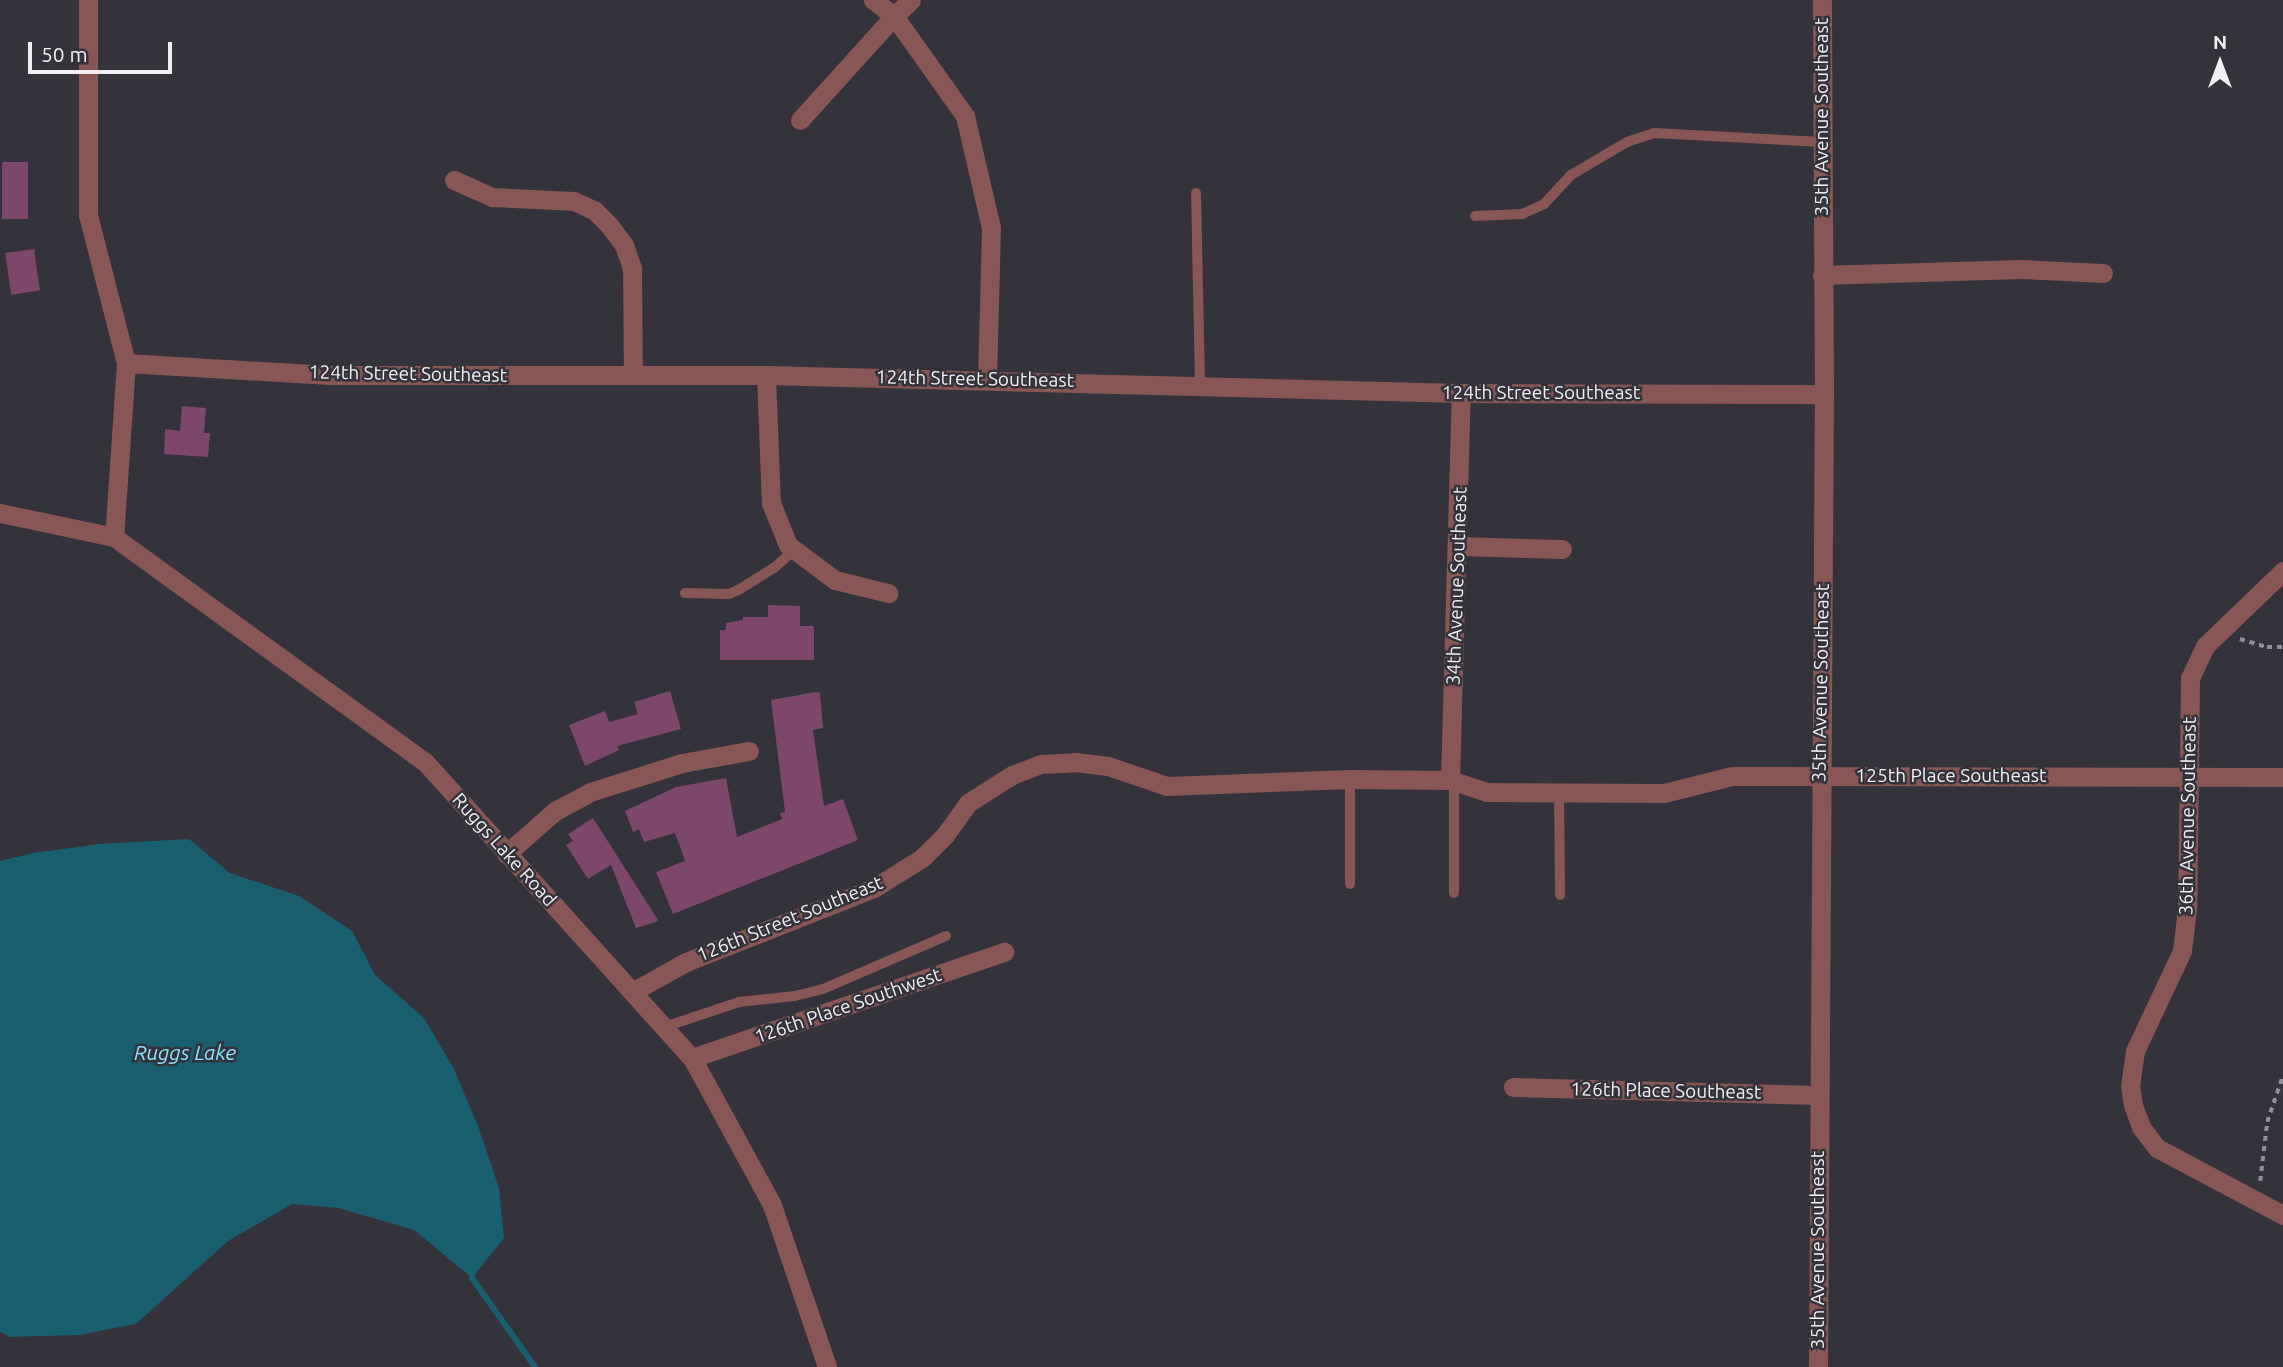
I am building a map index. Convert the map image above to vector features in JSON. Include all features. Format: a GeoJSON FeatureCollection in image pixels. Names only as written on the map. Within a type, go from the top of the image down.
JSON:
{"type":"FeatureCollection","features":[{"type":"Feature","properties":{"kind":"street"},"geometry":{"type":"LineString","coordinates":[[88,0],[88,215],[126,363],[114,537]]}},
{"type":"Feature","properties":{"kind":"street"},"geometry":{"type":"LineString","coordinates":[[873,0],[894,16],[965,116],[990,228],[987,379]]}},
{"type":"Feature","properties":{"kind":"street"},"geometry":{"type":"LineString","coordinates":[[800,120],[911,0]]}},
{"type":"Feature","properties":{"kind":"street","name":"35th Avenue Southeast"},"geometry":{"type":"LineString","coordinates":[[1818,1367],[1824,394],[1822,0]]}},
{"type":"Feature","properties":{"kind":"street"},"geometry":{"type":"LineString","coordinates":[[454,180],[492,197],[574,201],[595,211],[609,225],[624,245],[632,268],[634,375]]}},
{"type":"Feature","properties":{"kind":"street"},"geometry":{"type":"LineString","coordinates":[[1822,275],[2021,269],[2103,273]]}},
{"type":"Feature","properties":{"kind":"street","name":"124th Street Southeast"},"geometry":{"type":"LineString","coordinates":[[126,363],[330,375],[766,375],[1461,393],[1824,394]]}},
{"type":"Feature","properties":{"kind":"street"},"geometry":{"type":"LineString","coordinates":[[766,375],[771,503],[788,545],[835,580],[888,593]]}},
{"type":"Feature","properties":{"kind":"street","name":"34th Avenue Southeast"},"geometry":{"type":"LineString","coordinates":[[1452,780],[1461,393]]}},
{"type":"Feature","properties":{"kind":"street","name":"Ruggs Lake Road"},"geometry":{"type":"LineString","coordinates":[[0,513],[114,537],[426,763],[692,1058],[772,1205],[827,1367]]}},
{"type":"Feature","properties":{"kind":"street"},"geometry":{"type":"LineString","coordinates":[[1459,546],[1562,549]]}},
{"type":"Feature","properties":{"kind":"street","name":"36th Avenue Southeast"},"geometry":{"type":"LineString","coordinates":[[2255,1200],[2157,1148],[2141,1126],[2133,1105],[2130,1086],[2135,1051],[2182,951],[2187,908],[2190,678],[2205,646],[2283,571]]}},
{"type":"Feature","properties":{"kind":"street"},"geometry":{"type":"LineString","coordinates":[[506,854],[555,811],[590,792],[682,763],[749,751]]}},
{"type":"Feature","properties":{"kind":"street","name":"126th Street Southeast"},"geometry":{"type":"LineString","coordinates":[[632,992],[686,962],[874,888],[922,858],[945,835],[968,803],[1012,775],[1041,764],[1075,762],[1108,766],[1167,786],[1246,782]]}},
{"type":"Feature","properties":{"kind":"street","name":"125th Place Southeast"},"geometry":{"type":"LineString","coordinates":[[1246,782],[1452,780],[1486,792],[1664,793],[1732,776],[2283,777]]}},
{"type":"Feature","properties":{"kind":"street","name":"126th Place Southwest"},"geometry":{"type":"LineString","coordinates":[[692,1058],[1004,951]]}},
{"type":"Feature","properties":{"kind":"street","name":"126th Place Southeast"},"geometry":{"type":"LineString","coordinates":[[1513,1087],[1819,1095]]}},
{"type":"Feature","properties":{"kind":"street"},"geometry":{"type":"LineString","coordinates":[[2255,1200],[2283,1214]]}},
{"type":"Feature","properties":{"kind":"lane"},"geometry":{"type":"LineString","coordinates":[[1475,216],[1522,214],[1544,204],[1571,175],[1627,142],[1654,132],[1822,142]]}},
{"type":"Feature","properties":{"kind":"lane"},"geometry":{"type":"LineString","coordinates":[[1196,193],[1200,385]]}},
{"type":"Feature","properties":{"kind":"lane"},"geometry":{"type":"LineString","coordinates":[[685,593],[729,593],[740,589],[774,568],[794,550]]}},
{"type":"Feature","properties":{"kind":"lane"},"geometry":{"type":"LineString","coordinates":[[1350,779],[1350,884]]}},
{"type":"Feature","properties":{"kind":"lane"},"geometry":{"type":"LineString","coordinates":[[1452,780],[1454,892]]}},
{"type":"Feature","properties":{"kind":"lane"},"geometry":{"type":"LineString","coordinates":[[1559,792],[1560,895]]}},
{"type":"Feature","properties":{"kind":"lane"},"geometry":{"type":"LineString","coordinates":[[664,1027],[739,1002],[795,996],[824,989],[946,936]]}},
{"type":"Feature","properties":{"kind":"path"},"geometry":{"type":"LineString","coordinates":[[2223,629],[2244,641],[2283,647]]}},
{"type":"Feature","properties":{"kind":"path"},"geometry":{"type":"LineString","coordinates":[[2255,1200],[2260,1184],[2267,1122],[2283,1075]]}},
{"type":"Feature","properties":{"kind":"water","name":"Ruggs Lake"},"geometry":{"type":"Polygon","coordinates":[[[189,839],[230,873],[299,896],[352,931],[375,975],[424,1018],[454,1069],[478,1126],[499,1188],[504,1238],[472,1278],[414,1230],[338,1208],[292,1204],[228,1241],[136,1324],[79,1335],[10,1337],[0,1332],[0,861],[33,853],[99,844],[189,839]]]}},
{"type":"Feature","properties":{"kind":"building"},"geometry":{"type":"Polygon","coordinates":[[[2,162],[28,162],[28,219],[2,219],[2,162]]]}},
{"type":"Feature","properties":{"kind":"building"},"geometry":{"type":"Polygon","coordinates":[[[34,249],[40,291],[11,295],[5,253],[34,249]]]}},
{"type":"Feature","properties":{"kind":"building"},"geometry":{"type":"Polygon","coordinates":[[[182,406],[206,408],[204,433],[210,433],[208,457],[164,454],[165,429],[180,431],[182,406]]]}},
{"type":"Feature","properties":{"kind":"building"},"geometry":{"type":"Polygon","coordinates":[[[768,605],[800,606],[800,626],[814,626],[814,660],[720,660],[720,630],[726,630],[726,623],[743,620],[743,617],[768,617],[768,605]]]}},
{"type":"Feature","properties":{"kind":"building"},"geometry":{"type":"Polygon","coordinates":[[[670,691],[681,729],[617,746],[619,750],[585,766],[569,725],[605,711],[609,722],[638,714],[634,702],[670,691]]]}},
{"type":"Feature","properties":{"kind":"building"},"geometry":{"type":"Polygon","coordinates":[[[820,693],[823,728],[813,730],[824,806],[843,799],[858,840],[673,914],[656,872],[685,861],[675,833],[644,842],[639,829],[633,832],[625,811],[676,787],[726,778],[737,837],[782,819],[780,813],[785,812],[771,700],[820,693]]]}},
{"type":"Feature","properties":{"kind":"building"},"geometry":{"type":"Polygon","coordinates":[[[593,818],[658,920],[656,922],[636,928],[611,865],[588,879],[566,845],[573,841],[568,834],[593,818]]]}},
{"type":"Feature","properties":{"kind":"waterway"},"geometry":{"type":"LineString","coordinates":[[472,1278],[535,1367]]}}]}
